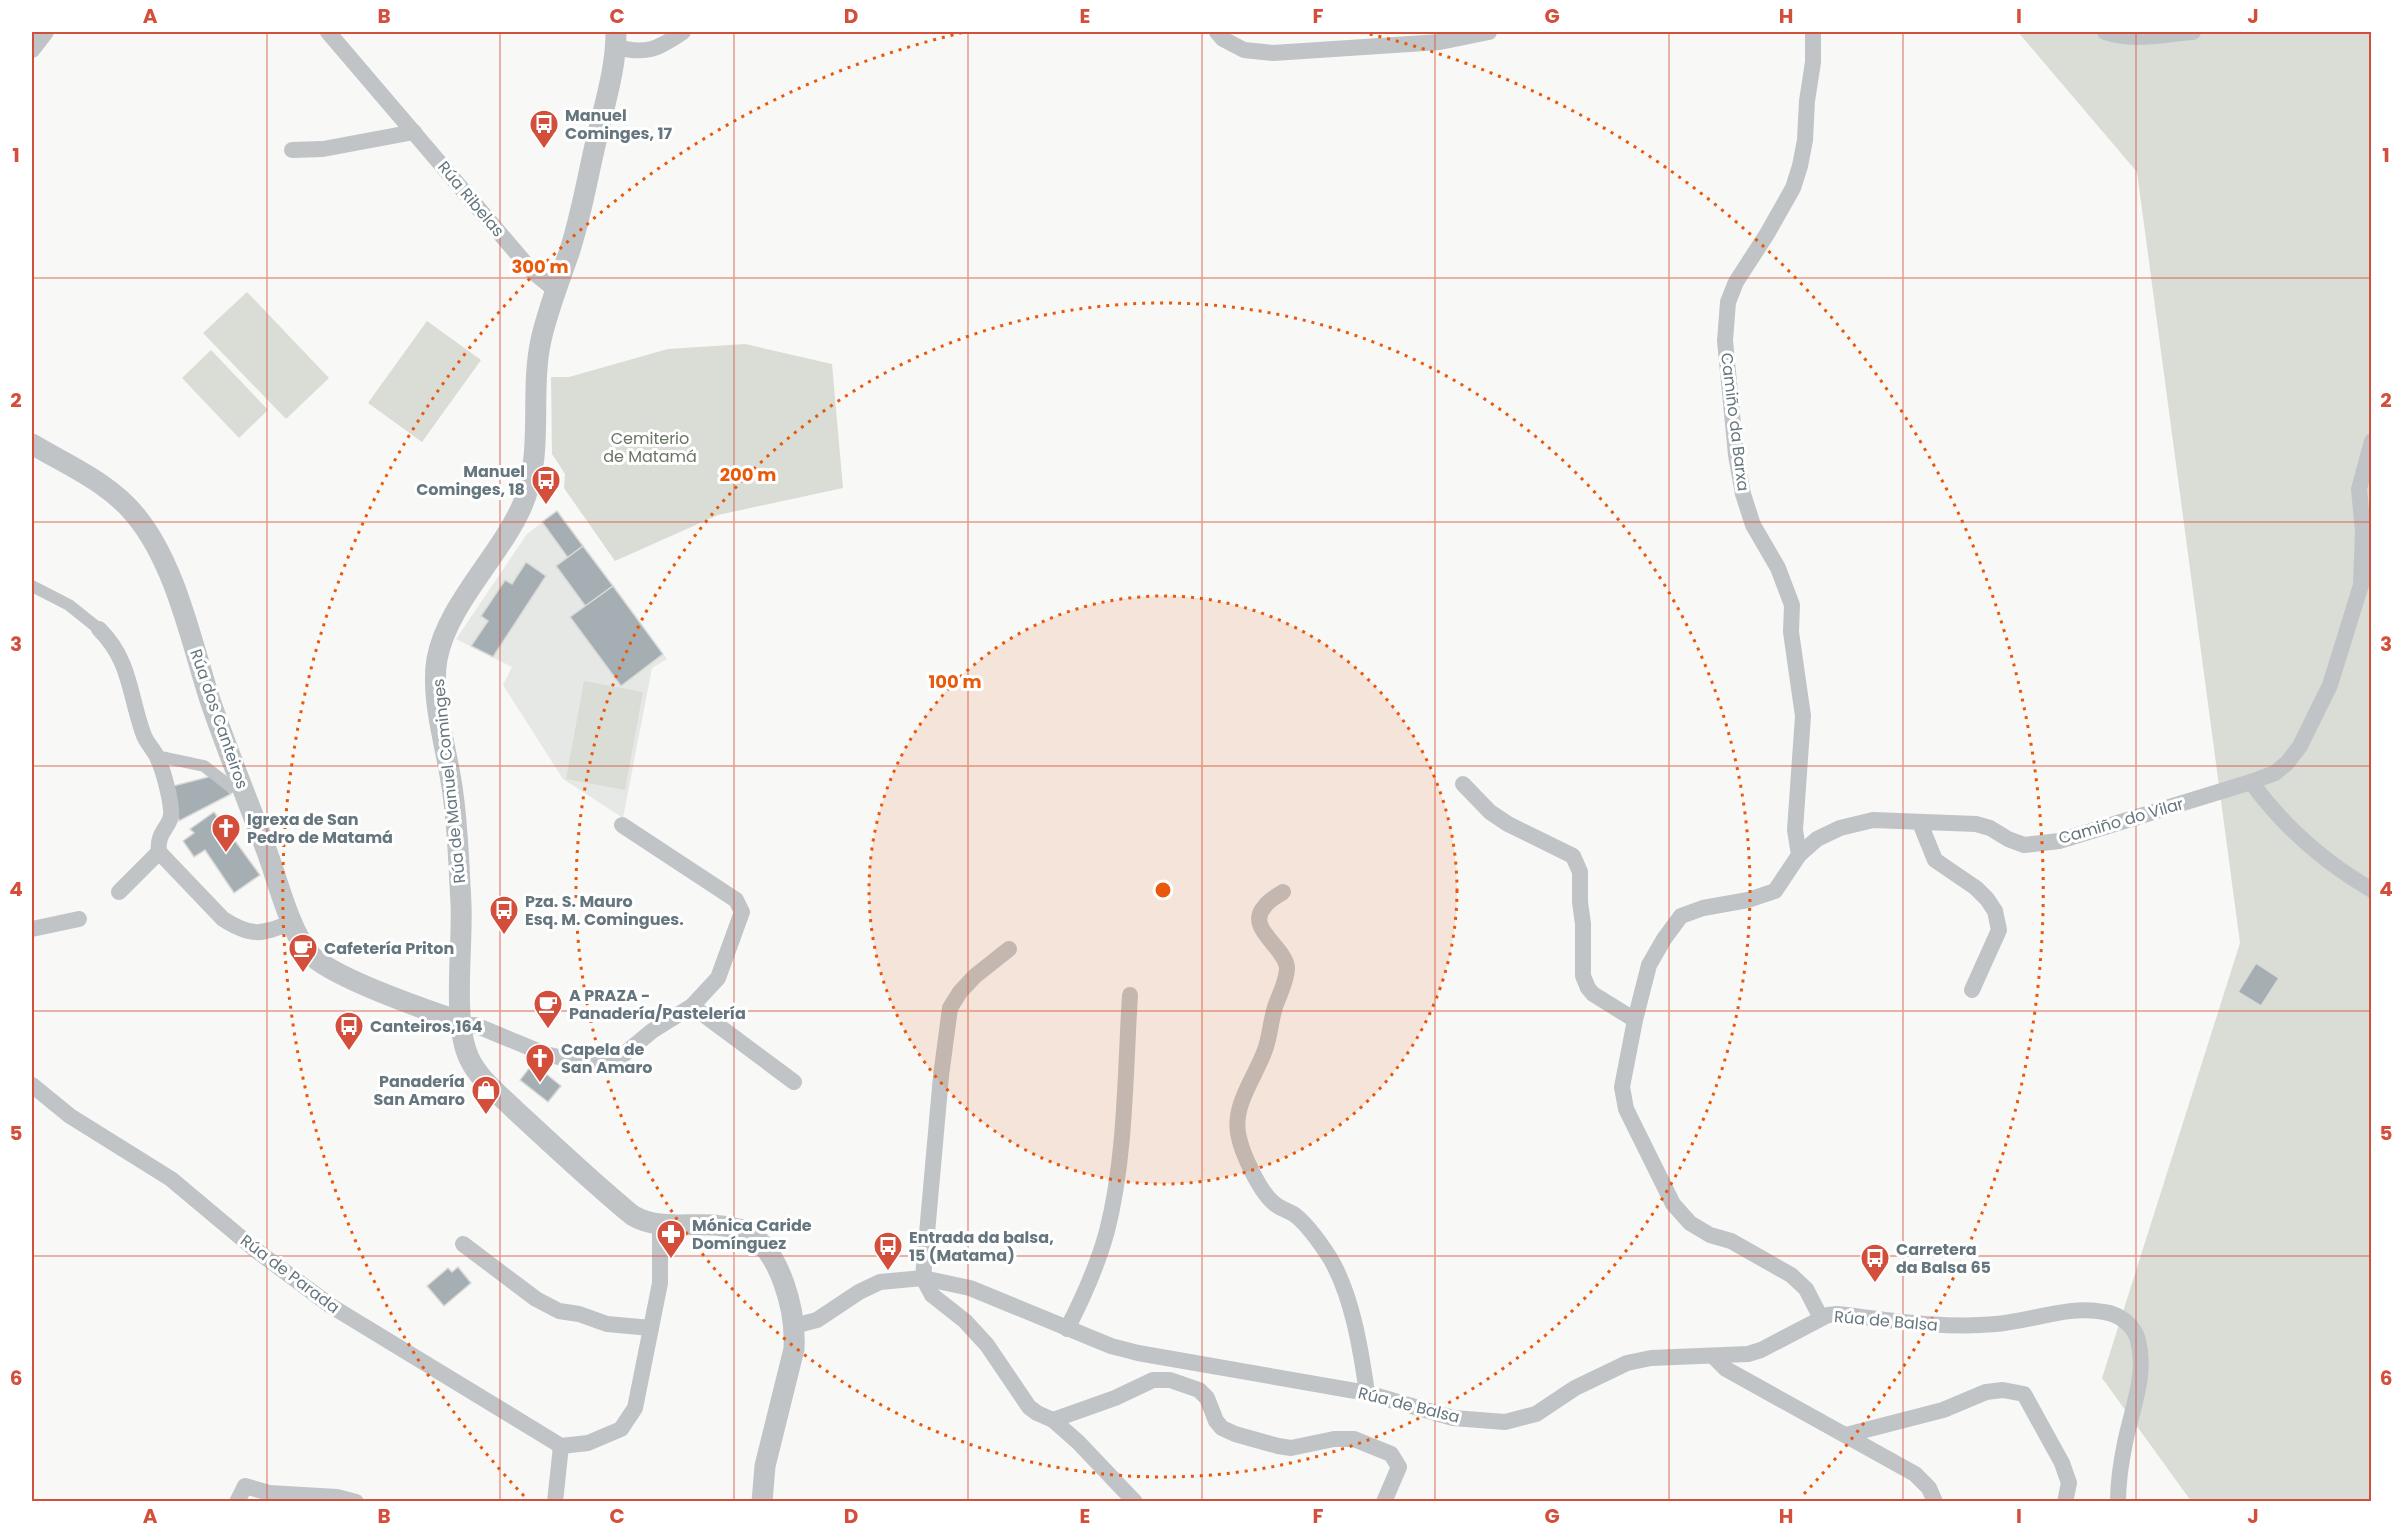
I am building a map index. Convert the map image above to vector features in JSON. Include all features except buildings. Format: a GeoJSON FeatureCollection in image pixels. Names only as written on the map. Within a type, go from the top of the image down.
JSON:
{"type":"FeatureCollection","features":[{"type":"Feature","properties":{"kind":"street"},"geometry":{"type":"LineString","coordinates":[[32,50],[46,32]]}},
{"type":"Feature","properties":{"kind":"street","name":"Rúa Ribelas"},"geometry":{"type":"LineString","coordinates":[[328,32],[532,271],[554,290]]}},
{"type":"Feature","properties":{"kind":"street"},"geometry":{"type":"LineString","coordinates":[[616,39],[644,50],[661,48],[683,32]]}},
{"type":"Feature","properties":{"kind":"street"},"geometry":{"type":"LineString","coordinates":[[1217,32],[1223,39],[1244,50],[1273,53],[1440,42],[1490,32]]}},
{"type":"Feature","properties":{"kind":"street","name":"Camiño da Barxa"},"geometry":{"type":"LineString","coordinates":[[1799,855],[1794,830],[1803,716],[1791,632],[1792,605],[1778,568],[1754,525],[1743,494],[1736,455],[1725,341],[1728,302],[1736,282],[1793,188],[1800,166],[1806,140],[1807,101],[1813,62],[1813,32]]}},
{"type":"Feature","properties":{"kind":"street"},"geometry":{"type":"LineString","coordinates":[[2105,32],[2117,36],[2134,37],[2193,32]]}},
{"type":"Feature","properties":{"kind":"street","name":"Rúa de Manuel Cominges"},"geometry":{"type":"LineString","coordinates":[[616,39],[614,72],[581,212],[554,290],[541,340],[536,369],[534,470],[521,507],[442,639],[437,662],[438,706],[453,793],[458,855],[462,922],[460,1025],[469,1058],[480,1076],[632,1215],[640,1220],[660,1225],[728,1227],[743,1230],[752,1236],[771,1258],[782,1277],[794,1326],[794,1349],[767,1455],[762,1502]]}},
{"type":"Feature","properties":{"kind":"street"},"geometry":{"type":"LineString","coordinates":[[292,150],[322,149],[414,132]]}},
{"type":"Feature","properties":{"kind":"street","name":"Camiño do Vilar"},"geometry":{"type":"LineString","coordinates":[[1821,1318],[1806,1289],[1791,1275],[1731,1241],[1710,1235],[1690,1222],[1673,1204],[1626,1109],[1622,1087],[1635,1020],[1649,965],[1664,939],[1681,916],[1703,908],[1748,900],[1775,891],[1799,855],[1817,839],[1840,828],[1873,820],[1976,824],[2024,844],[2059,841],[2275,773],[2288,763],[2300,746],[2330,685],[2361,585],[2367,532],[2367,504],[2359,489],[2372,441]]}},
{"type":"Feature","properties":{"kind":"street","name":"Rúa dos Canteiros"},"geometry":{"type":"LineString","coordinates":[[32,444],[116,496],[135,514],[149,535],[167,571],[223,739],[293,922],[309,953],[320,963],[337,972],[453,1019],[460,1025]]}},
{"type":"Feature","properties":{"kind":"street"},"geometry":{"type":"LineString","coordinates":[[32,586],[69,604],[99,629],[116,650],[129,677],[142,731],[146,742],[157,756],[171,812],[171,818],[158,837],[159,852],[216,912],[235,926],[264,933],[293,922]]}},
{"type":"Feature","properties":{"kind":"street"},"geometry":{"type":"LineString","coordinates":[[157,756],[195,762],[204,766],[231,787],[241,784]]}},
{"type":"Feature","properties":{"kind":"street"},"geometry":{"type":"LineString","coordinates":[[2251,782],[2269,807],[2297,836],[2326,860],[2372,890]]}},
{"type":"Feature","properties":{"kind":"street"},"geometry":{"type":"LineString","coordinates":[[1463,784],[1490,812],[1508,824],[1573,856],[1580,872],[1583,976],[1593,994],[1635,1020]]}},
{"type":"Feature","properties":{"kind":"street"},"geometry":{"type":"LineString","coordinates":[[1920,822],[1935,860],[1976,888],[1995,911],[1999,930],[1972,990]]}},
{"type":"Feature","properties":{"kind":"street"},"geometry":{"type":"LineString","coordinates":[[460,1025],[475,1025],[545,1054],[605,1066],[611,1065],[651,1031],[692,1006],[718,978],[742,912],[736,900],[622,825]]}},
{"type":"Feature","properties":{"kind":"street"},"geometry":{"type":"LineString","coordinates":[[119,892],[159,852]]}},
{"type":"Feature","properties":{"kind":"street"},"geometry":{"type":"LineString","coordinates":[[1283,892],[1264,906],[1260,913],[1263,932],[1281,951],[1287,968],[1265,1048],[1239,1110],[1238,1136],[1267,1196],[1306,1225],[1340,1277],[1346,1293],[1364,1370],[1367,1393]]}},
{"type":"Feature","properties":{"kind":"street"},"geometry":{"type":"LineString","coordinates":[[32,929],[79,919]]}},
{"type":"Feature","properties":{"kind":"street"},"geometry":{"type":"LineString","coordinates":[[1009,949],[975,976],[960,992],[950,1008],[940,1076],[923,1278],[933,1294],[965,1321],[987,1345],[1029,1407],[1053,1420],[1078,1442],[1135,1502]]}},
{"type":"Feature","properties":{"kind":"street"},"geometry":{"type":"LineString","coordinates":[[1067,1329],[1099,1256],[1112,1206],[1124,1099],[1130,995]]}},
{"type":"Feature","properties":{"kind":"street"},"geometry":{"type":"LineString","coordinates":[[692,1006],[794,1082]]}},
{"type":"Feature","properties":{"kind":"street","name":"Rúa de Parada"},"geometry":{"type":"LineString","coordinates":[[32,1085],[76,1121],[171,1179],[256,1251],[331,1306],[561,1446]]}},
{"type":"Feature","properties":{"kind":"street"},"geometry":{"type":"LineString","coordinates":[[555,1502],[561,1446],[588,1443],[621,1429],[634,1408],[660,1276],[660,1225]]}},
{"type":"Feature","properties":{"kind":"street"},"geometry":{"type":"LineString","coordinates":[[463,1244],[536,1299],[559,1311],[579,1314],[607,1324],[651,1328]]}},
{"type":"Feature","properties":{"kind":"street","name":"Rúa de Balsa"},"geometry":{"type":"LineString","coordinates":[[794,1326],[817,1320],[859,1292],[880,1282],[923,1278],[970,1288],[1111,1346],[1186,1362],[1367,1393],[1453,1418],[1505,1422],[1536,1414],[1575,1388],[1627,1363],[1651,1358],[1735,1356],[1761,1350],[1821,1318],[1837,1314],[1933,1325],[1964,1326],[1997,1324],[2090,1310],[2108,1312],[2124,1320],[2138,1338],[2140,1382],[2125,1440],[2119,1475],[2118,1502]]}},
{"type":"Feature","properties":{"kind":"street"},"geometry":{"type":"LineString","coordinates":[[1713,1356],[1726,1369],[1915,1474],[1929,1488],[1935,1502]]}},
{"type":"Feature","properties":{"kind":"street"},"geometry":{"type":"LineString","coordinates":[[1186,1362],[1186,1369],[1204,1385],[1216,1421],[1222,1428],[1235,1434],[1291,1448],[1344,1438],[1354,1439],[1391,1454],[1399,1467],[1384,1502]]}},
{"type":"Feature","properties":{"kind":"street"},"geometry":{"type":"LineString","coordinates":[[1053,1420],[1115,1398],[1153,1380],[1170,1380],[1199,1390],[1207,1398]]}},
{"type":"Feature","properties":{"kind":"street"},"geometry":{"type":"LineString","coordinates":[[1846,1435],[1943,1410],[1986,1392],[2003,1390],[2024,1394],[2062,1463],[2069,1483],[2065,1502]]}},
{"type":"Feature","properties":{"kind":"street"},"geometry":{"type":"LineString","coordinates":[[237,1502],[244,1486],[269,1493],[337,1497],[356,1502]]}},
{"type":"Feature","properties":{"kind":"shaded area"},"geometry":{"type":"Polygon","coordinates":[[[557,511],[667,659],[652,668],[623,818],[563,779],[503,685],[512,667],[456,639],[527,534],[557,511]]]}},
{"type":"Feature","properties":{"kind":"green space"},"geometry":{"type":"Polygon","coordinates":[[[2018,32],[2371,32],[2371,1501],[2191,1501],[2102,1378],[2240,943],[2137,172],[2018,32]]]}},
{"type":"Feature","properties":{"kind":"green space"},"geometry":{"type":"Polygon","coordinates":[[[247,292],[329,378],[286,419],[203,333],[247,292]]]}},
{"type":"Feature","properties":{"kind":"green space"},"geometry":{"type":"Polygon","coordinates":[[[427,321],[481,360],[422,442],[368,403],[427,321]]]}},
{"type":"Feature","properties":{"kind":"green space","name":"Cemiterio de Matamá"},"geometry":{"type":"Polygon","coordinates":[[[745,344],[832,364],[843,488],[718,515],[615,561],[564,488],[565,474],[552,454],[551,377],[569,377],[668,349],[745,344]]]}},
{"type":"Feature","properties":{"kind":"green space"},"geometry":{"type":"Polygon","coordinates":[[[211,350],[268,410],[239,438],[182,378],[211,350]]]}},
{"type":"Feature","properties":{"kind":"green space"},"geometry":{"type":"Polygon","coordinates":[[[584,681],[643,692],[625,790],[566,779],[584,681]]]}},
{"type":"Feature","properties":{"kind":"place","name":"Manuel Cominges, 17"},"geometry":{"type":"Point","coordinates":[544,150]}},
{"type":"Feature","properties":{"kind":"place","name":"Manuel Cominges, 18"},"geometry":{"type":"Point","coordinates":[546,506]}},
{"type":"Feature","properties":{"kind":"place","name":"Igrexa de San Pedro de Matamá"},"geometry":{"type":"Point","coordinates":[226,854]}},
{"type":"Feature","properties":{"kind":"place","name":"Pza. S. Mauro Esq. M. Comingues."},"geometry":{"type":"Point","coordinates":[504,936]}},
{"type":"Feature","properties":{"kind":"place","name":"Cafetería Priton"},"geometry":{"type":"Point","coordinates":[303,974]}},
{"type":"Feature","properties":{"kind":"place","name":"A PRAZA - Panadería/Pastelería"},"geometry":{"type":"Point","coordinates":[548,1030]}},
{"type":"Feature","properties":{"kind":"place","name":"Canteiros,164"},"geometry":{"type":"Point","coordinates":[349,1052]}},
{"type":"Feature","properties":{"kind":"place","name":"Capela de San Amaro"},"geometry":{"type":"Point","coordinates":[540,1084]}},
{"type":"Feature","properties":{"kind":"place","name":"Panadería San Amaro"},"geometry":{"type":"Point","coordinates":[486,1116]}},
{"type":"Feature","properties":{"kind":"place","name":"Mónica Caride Domínguez"},"geometry":{"type":"Point","coordinates":[671,1260]}},
{"type":"Feature","properties":{"kind":"place","name":"Entrada da balsa, 15 (Matama)"},"geometry":{"type":"Point","coordinates":[888,1272]}},
{"type":"Feature","properties":{"kind":"place","name":"Carretera da Balsa 65"},"geometry":{"type":"Point","coordinates":[1875,1284]}}]}
